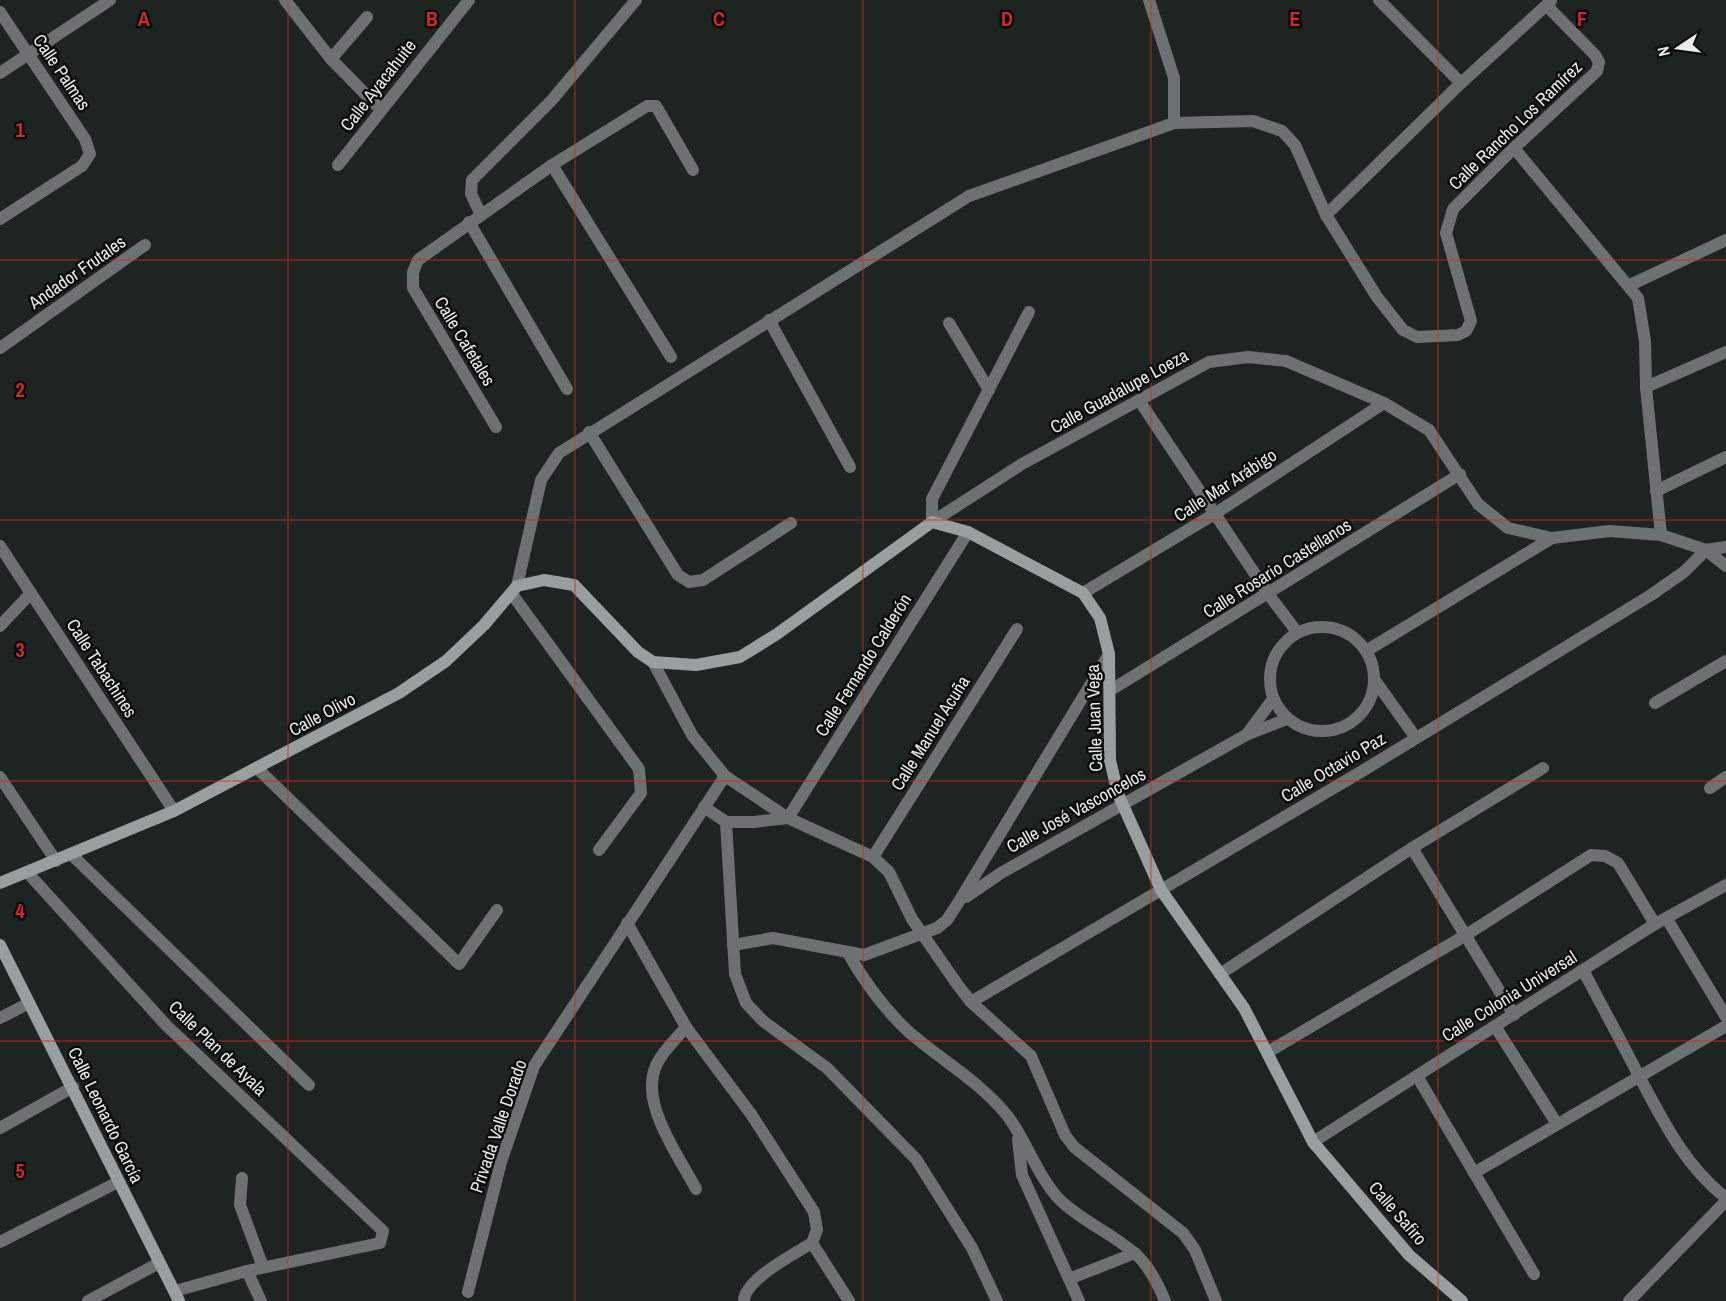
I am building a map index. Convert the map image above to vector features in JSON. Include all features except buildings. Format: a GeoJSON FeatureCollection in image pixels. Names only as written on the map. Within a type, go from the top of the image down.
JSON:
{"type":"FeatureCollection","features":[{"type":"Feature","properties":{"kind":"street"},"geometry":{"type":"LineString","coordinates":[[0,73],[110,0]]}},
{"type":"Feature","properties":{"kind":"street"},"geometry":{"type":"LineString","coordinates":[[285,0],[331,59],[381,110]]}},
{"type":"Feature","properties":{"kind":"street","name":"Calle Ayacahuite"},"geometry":{"type":"LineString","coordinates":[[338,165],[469,0]]}},
{"type":"Feature","properties":{"kind":"street"},"geometry":{"type":"LineString","coordinates":[[481,215],[471,194],[472,180],[551,101],[636,0]]}},
{"type":"Feature","properties":{"kind":"street"},"geometry":{"type":"LineString","coordinates":[[1149,0],[1174,78],[1174,123]]}},
{"type":"Feature","properties":{"kind":"street"},"geometry":{"type":"LineString","coordinates":[[1379,0],[1461,83]]}},
{"type":"Feature","properties":{"kind":"street"},"geometry":{"type":"LineString","coordinates":[[599,849],[641,793],[639,769],[514,590],[541,480],[548,465],[559,453],[589,432],[969,196],[1174,123],[1253,121],[1282,131],[1295,145],[1326,215],[1461,83],[1550,3]]}},
{"type":"Feature","properties":{"kind":"street","name":"Calle Rancho Los Ramírez"},"geometry":{"type":"LineString","coordinates":[[1326,215],[1377,297],[1403,330],[1417,337],[1458,335],[1466,331],[1471,321],[1446,233],[1453,209],[1514,148],[1597,71],[1599,62],[1595,55],[1550,3]]}},
{"type":"Feature","properties":{"kind":"street","name":"Calle Palmas"},"geometry":{"type":"LineString","coordinates":[[0,12],[85,139],[90,154],[82,166],[0,219]]}},
{"type":"Feature","properties":{"kind":"street"},"geometry":{"type":"LineString","coordinates":[[331,59],[367,17]]}},
{"type":"Feature","properties":{"kind":"street"},"geometry":{"type":"LineString","coordinates":[[567,389],[469,222],[552,165],[651,105],[656,106],[693,170]]}},
{"type":"Feature","properties":{"kind":"street"},"geometry":{"type":"LineString","coordinates":[[1514,148],[1630,285],[1638,298],[1645,341],[1646,387],[1661,535]]}},
{"type":"Feature","properties":{"kind":"street"},"geometry":{"type":"LineString","coordinates":[[552,165],[671,357]]}},
{"type":"Feature","properties":{"kind":"street","name":"Calle Cafetales"},"geometry":{"type":"LineString","coordinates":[[469,222],[418,260],[413,272],[413,288],[496,427]]}},
{"type":"Feature","properties":{"kind":"street"},"geometry":{"type":"LineString","coordinates":[[1630,285],[1726,240]]}},
{"type":"Feature","properties":{"kind":"street","name":"Andador Frutales"},"geometry":{"type":"LineString","coordinates":[[0,348],[145,245]]}},
{"type":"Feature","properties":{"kind":"street"},"geometry":{"type":"LineString","coordinates":[[653,662],[696,665],[740,657],[786,627],[932,522],[932,499],[1029,312]]}},
{"type":"Feature","properties":{"kind":"street"},"geometry":{"type":"LineString","coordinates":[[768,320],[850,467]]}},
{"type":"Feature","properties":{"kind":"street"},"geometry":{"type":"LineString","coordinates":[[949,323],[989,390]]}},
{"type":"Feature","properties":{"kind":"street"},"geometry":{"type":"LineString","coordinates":[[1646,387],[1726,352]]}},
{"type":"Feature","properties":{"kind":"street","name":"Calle Guadalupe Loeza"},"geometry":{"type":"LineString","coordinates":[[932,522],[1022,464],[1209,362],[1248,357],[1286,361],[1384,403],[1429,430],[1478,504],[1508,528],[1552,538],[1609,531],[1661,535],[1706,550]]}},
{"type":"Feature","properties":{"kind":"street"},"geometry":{"type":"LineString","coordinates":[[1139,400],[1269,595],[1298,632]]}},
{"type":"Feature","properties":{"kind":"street","name":"Calle Mar Arábigo"},"geometry":{"type":"LineString","coordinates":[[1083,593],[1216,513],[1384,403]]}},
{"type":"Feature","properties":{"kind":"street"},"geometry":{"type":"LineString","coordinates":[[589,432],[678,575],[689,582],[703,580],[791,523]]}},
{"type":"Feature","properties":{"kind":"street"},"geometry":{"type":"LineString","coordinates":[[1656,491],[1726,456]]}},
{"type":"Feature","properties":{"kind":"street","name":"Calle Rosario Castellanos"},"geometry":{"type":"LineString","coordinates":[[1111,690],[1269,595],[1460,474]]}},
{"type":"Feature","properties":{"kind":"street","name":"Calle Juan Vega"},"geometry":{"type":"LineString","coordinates":[[932,522],[968,532],[1083,593],[1100,618],[1109,654],[1110,760],[1123,806],[1161,890],[1244,1008],[1313,1142]]}},
{"type":"Feature","properties":{"kind":"street","name":"Calle Fernando Calderón"},"geometry":{"type":"LineString","coordinates":[[788,818],[968,532]]}},
{"type":"Feature","properties":{"kind":"street"},"geometry":{"type":"LineString","coordinates":[[1366,651],[1552,538]]}},
{"type":"Feature","properties":{"kind":"street","name":"Calle Tabachines"},"geometry":{"type":"LineString","coordinates":[[0,546],[174,811]]}},
{"type":"Feature","properties":{"kind":"street"},"geometry":{"type":"LineString","coordinates":[[1706,550],[1726,547]]}},
{"type":"Feature","properties":{"kind":"street"},"geometry":{"type":"LineString","coordinates":[[1706,550],[1726,566]]}},
{"type":"Feature","properties":{"kind":"street","name":"Calle Octavio Paz"},"geometry":{"type":"LineString","coordinates":[[971,1002],[1416,738],[1651,595],[1684,572],[1706,550]]}},
{"type":"Feature","properties":{"kind":"street"},"geometry":{"type":"LineString","coordinates":[[514,590],[544,580],[574,585],[638,651],[653,662],[692,735],[724,776],[788,818],[873,857],[889,872],[912,919],[971,1002],[1031,1056],[1065,1135],[1074,1147],[1183,1233],[1195,1250],[1216,1301]]}},
{"type":"Feature","properties":{"kind":"street","name":"Calle Olivo"},"geometry":{"type":"LineString","coordinates":[[0,883],[174,811],[258,769],[399,693],[436,668],[514,590]]}},
{"type":"Feature","properties":{"kind":"street"},"geometry":{"type":"LineString","coordinates":[[0,626],[31,593]]}},
{"type":"Feature","properties":{"kind":"street"},"geometry":{"type":"LineString","coordinates":[[1374,679],[1366,708],[1343,728],[1313,732],[1287,719],[1273,699],[1269,673],[1278,649],[1298,632],[1322,626],[1347,633],[1366,651],[1374,679],[1416,738]]}},
{"type":"Feature","properties":{"kind":"street","name":"Calle Manuel Acuña"},"geometry":{"type":"LineString","coordinates":[[873,857],[1017,629]]}},
{"type":"Feature","properties":{"kind":"street"},"geometry":{"type":"LineString","coordinates":[[733,945],[772,938],[864,955],[924,935],[947,920],[1109,654]]}},
{"type":"Feature","properties":{"kind":"street"},"geometry":{"type":"LineString","coordinates":[[1654,703],[1726,661]]}},
{"type":"Feature","properties":{"kind":"street","name":"Calle José Vasconcelos"},"geometry":{"type":"LineString","coordinates":[[1246,735],[1273,699]]}},
{"type":"Feature","properties":{"kind":"street","name":"Calle José Vasconcelos"},"geometry":{"type":"LineString","coordinates":[[958,903],[1000,873],[1246,735],[1287,719]]}},
{"type":"Feature","properties":{"kind":"street"},"geometry":{"type":"LineString","coordinates":[[1220,974],[1412,848],[1543,768]]}},
{"type":"Feature","properties":{"kind":"street"},"geometry":{"type":"LineString","coordinates":[[258,769],[459,964],[497,910]]}},
{"type":"Feature","properties":{"kind":"street","name":"Privada Valle Dorado"},"geometry":{"type":"LineString","coordinates":[[468,1292],[501,1162],[534,1066],[724,776]]}},
{"type":"Feature","properties":{"kind":"street"},"geometry":{"type":"LineString","coordinates":[[0,777],[56,861]]}},
{"type":"Feature","properties":{"kind":"street"},"geometry":{"type":"LineString","coordinates":[[1710,788],[1726,777]]}},
{"type":"Feature","properties":{"kind":"street"},"geometry":{"type":"LineString","coordinates":[[704,807],[726,822],[754,822],[788,818]]}},
{"type":"Feature","properties":{"kind":"street"},"geometry":{"type":"LineString","coordinates":[[726,822],[735,974],[746,1003],[763,1021],[827,1068],[916,1159],[972,1248],[997,1301]]}},
{"type":"Feature","properties":{"kind":"street"},"geometry":{"type":"LineString","coordinates":[[1412,848],[1514,1014]]}},
{"type":"Feature","properties":{"kind":"street"},"geometry":{"type":"LineString","coordinates":[[72,855],[309,1085]]}},
{"type":"Feature","properties":{"kind":"street"},"geometry":{"type":"LineString","coordinates":[[1268,1052],[1466,935],[1591,855],[1605,856],[1618,863],[1726,1017]]}},
{"type":"Feature","properties":{"kind":"street","name":"Calle Plan de Ayala"},"geometry":{"type":"LineString","coordinates":[[27,872],[166,1025],[383,1231],[380,1243],[263,1268]]}},
{"type":"Feature","properties":{"kind":"street","name":"Calle Colonia Universal"},"geometry":{"type":"LineString","coordinates":[[1313,1142],[1583,970],[1726,885]]}},
{"type":"Feature","properties":{"kind":"street"},"geometry":{"type":"LineString","coordinates":[[627,923],[686,1028],[751,1114],[814,1212],[817,1230],[812,1243],[753,1282],[744,1294],[744,1301]]}},
{"type":"Feature","properties":{"kind":"street","name":"Calle Leonardo García"},"geometry":{"type":"LineString","coordinates":[[0,945],[177,1296]]}},
{"type":"Feature","properties":{"kind":"street"},"geometry":{"type":"LineString","coordinates":[[848,953],[863,980],[909,1031],[970,1078],[1007,1115],[1031,1160],[1059,1198],[1091,1224],[1135,1252],[1158,1284],[1164,1301]]}},
{"type":"Feature","properties":{"kind":"street"},"geometry":{"type":"LineString","coordinates":[[1583,970],[1667,1128],[1690,1163],[1726,1200],[1629,1301]]}},
{"type":"Feature","properties":{"kind":"street"},"geometry":{"type":"LineString","coordinates":[[0,1018],[29,1003]]}},
{"type":"Feature","properties":{"kind":"street"},"geometry":{"type":"LineString","coordinates":[[1495,1026],[1557,1124]]}},
{"type":"Feature","properties":{"kind":"street"},"geometry":{"type":"LineString","coordinates":[[1474,1173],[1726,1026]]}},
{"type":"Feature","properties":{"kind":"street"},"geometry":{"type":"LineString","coordinates":[[686,1028],[658,1060],[650,1083],[654,1109],[696,1189]]}},
{"type":"Feature","properties":{"kind":"street"},"geometry":{"type":"LineString","coordinates":[[1417,1076],[1534,1274]]}},
{"type":"Feature","properties":{"kind":"street"},"geometry":{"type":"LineString","coordinates":[[0,1128],[73,1087]]}},
{"type":"Feature","properties":{"kind":"street"},"geometry":{"type":"LineString","coordinates":[[1018,1135],[1022,1175],[1079,1301]]}},
{"type":"Feature","properties":{"kind":"street","name":"Calle Safiro"},"geometry":{"type":"LineString","coordinates":[[1313,1142],[1409,1255],[1462,1301]]}},
{"type":"Feature","properties":{"kind":"street"},"geometry":{"type":"LineString","coordinates":[[177,1296],[247,1271],[263,1268],[240,1205],[242,1178]]}},
{"type":"Feature","properties":{"kind":"street"},"geometry":{"type":"LineString","coordinates":[[0,1242],[118,1182]]}},
{"type":"Feature","properties":{"kind":"street"},"geometry":{"type":"LineString","coordinates":[[812,1243],[849,1301]]}},
{"type":"Feature","properties":{"kind":"street"},"geometry":{"type":"LineString","coordinates":[[1069,1279],[1135,1252]]}},
{"type":"Feature","properties":{"kind":"street"},"geometry":{"type":"LineString","coordinates":[[88,1301],[159,1263]]}},
{"type":"Feature","properties":{"kind":"street"},"geometry":{"type":"LineString","coordinates":[[247,1271],[261,1301]]}}]}
